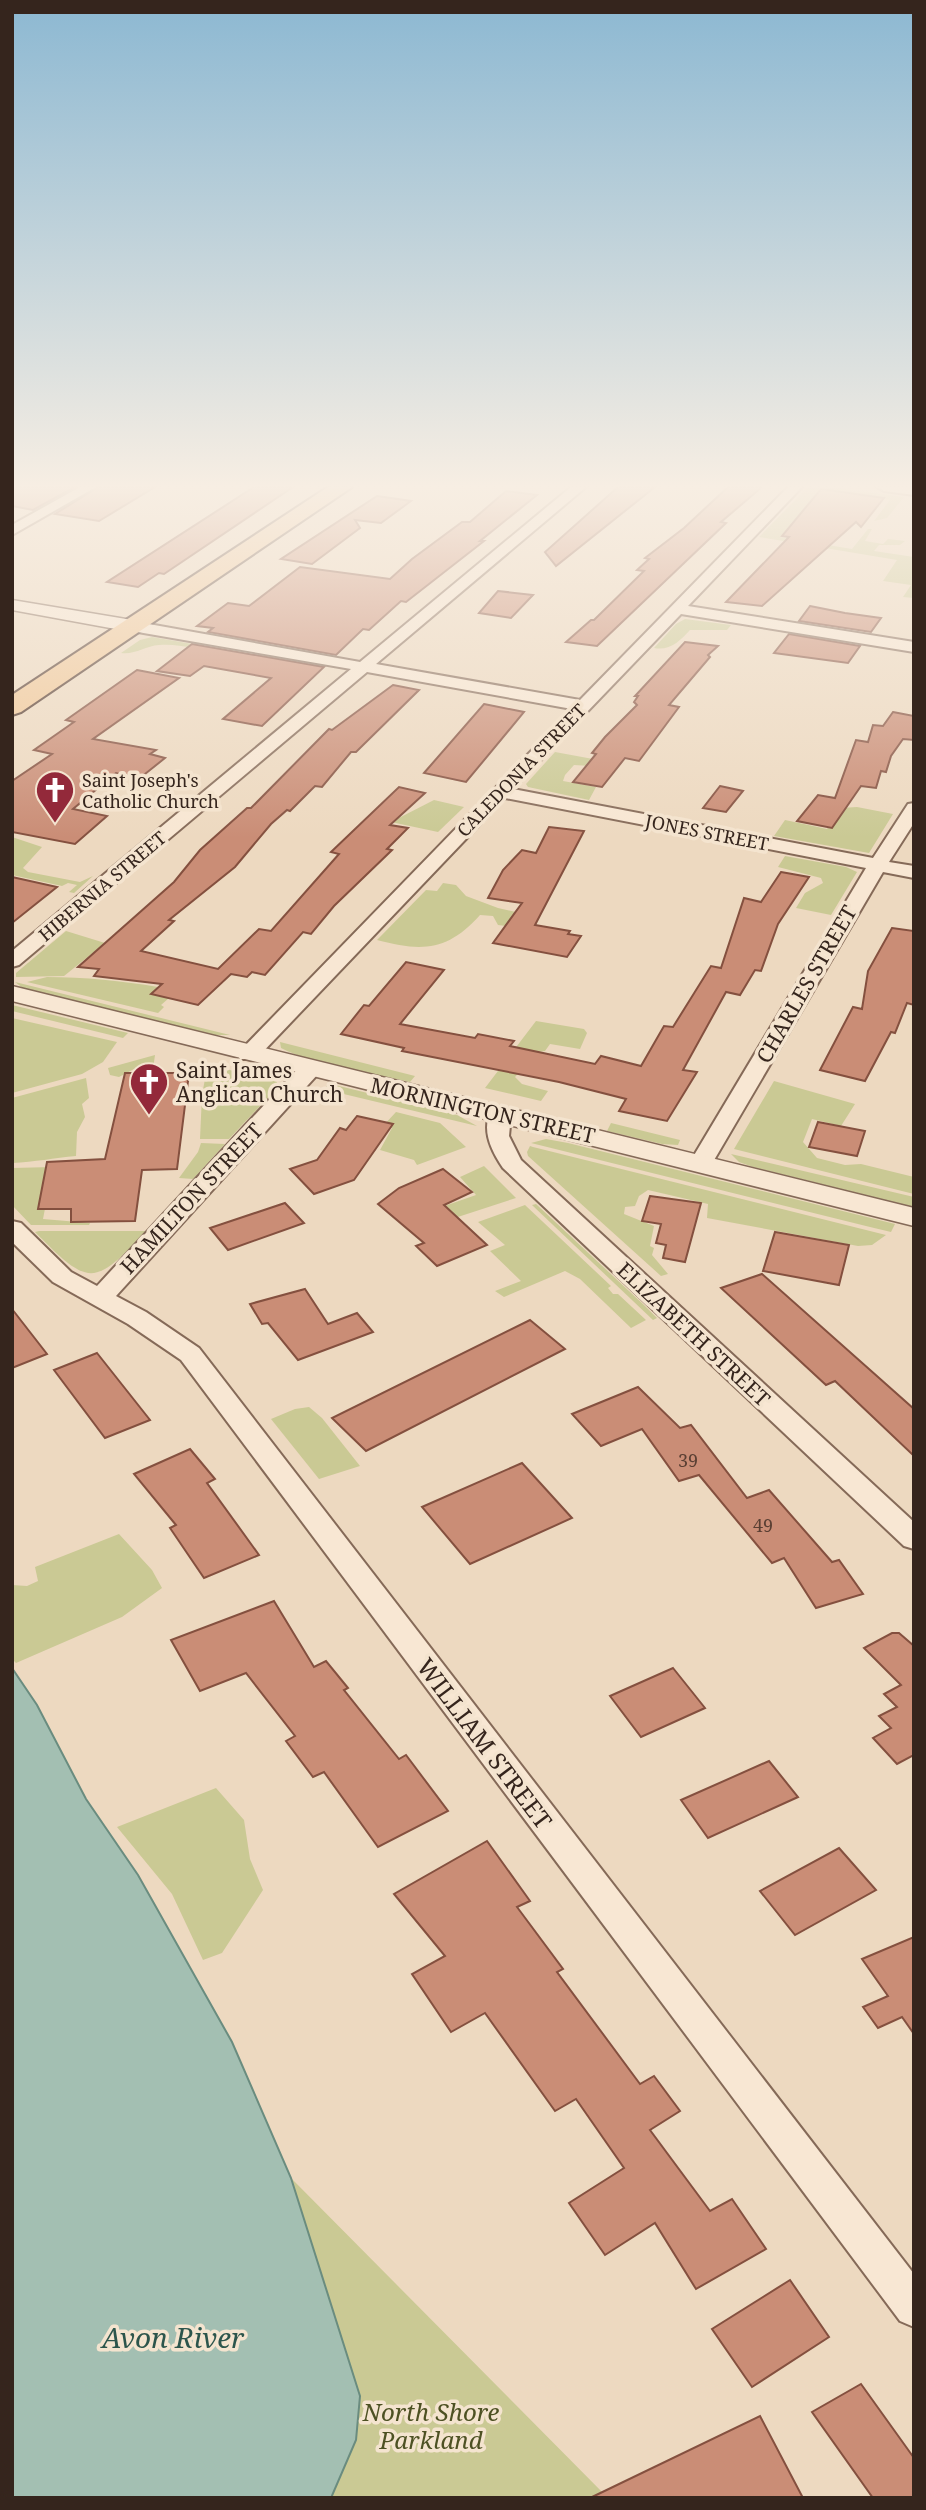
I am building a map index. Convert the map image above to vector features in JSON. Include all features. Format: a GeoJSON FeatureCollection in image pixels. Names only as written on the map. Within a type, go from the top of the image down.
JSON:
{"type":"FeatureCollection","features":[{"type":"Feature","properties":{"kind":"main road"},"geometry":{"type":"LineString","coordinates":[[12,707],[165,604]]}},
{"type":"Feature","properties":{"kind":"street","name":"HIBERNIA STREET"},"geometry":{"type":"LineString","coordinates":[[12,961],[440,604]]}},
{"type":"Feature","properties":{"kind":"street","name":"CALEDONIA STREET"},"geometry":{"type":"LineString","coordinates":[[248,1054],[682,604]]}},
{"type":"Feature","properties":{"kind":"street"},"geometry":{"type":"LineString","coordinates":[[12,605],[584,706]]}},
{"type":"Feature","properties":{"kind":"street"},"geometry":{"type":"LineString","coordinates":[[677,609],[914,647]]}},
{"type":"Feature","properties":{"kind":"street","name":"JONES STREET"},"geometry":{"type":"LineString","coordinates":[[501,792],[914,872]]}},
{"type":"Feature","properties":{"kind":"street","name":"CHARLES STREET"},"geometry":{"type":"LineString","coordinates":[[702,1162],[914,808]]}},
{"type":"Feature","properties":{"kind":"street","name":"MORNINGTON STREET"},"geometry":{"type":"LineString","coordinates":[[12,993],[248,1054],[702,1162],[914,1217]]}},
{"type":"Feature","properties":{"kind":"street","name":"HAMILTON STREET"},"geometry":{"type":"LineString","coordinates":[[101,1297],[310,1069]]}},
{"type":"Feature","properties":{"kind":"street","name":"ELIZABETH STREET"},"geometry":{"type":"LineString","coordinates":[[500,1115],[498,1136],[511,1163],[914,1539]]}},
{"type":"Feature","properties":{"kind":"street","name":"WILLIAM STREET"},"geometry":{"type":"LineString","coordinates":[[12,1228],[62,1277],[169,1337],[190,1354],[914,2307]]}},
{"type":"Feature","properties":{"kind":"green space"},"geometry":{"type":"Polygon","coordinates":[[[685,619],[731,625],[727,630],[690,630],[670,647],[654,648],[676,624],[685,619]]]}},
{"type":"Feature","properties":{"kind":"green space"},"geometry":{"type":"Polygon","coordinates":[[[152,637],[227,650],[219,653],[166,645],[121,653],[140,640],[152,637]]]}},
{"type":"Feature","properties":{"kind":"green space"},"geometry":{"type":"Polygon","coordinates":[[[555,752],[593,759],[608,767],[574,765],[565,775],[563,781],[596,787],[589,800],[528,787],[526,784],[555,752]]]}},
{"type":"Feature","properties":{"kind":"green space"},"geometry":{"type":"Polygon","coordinates":[[[434,800],[464,807],[438,832],[391,822],[434,800]]]}},
{"type":"Feature","properties":{"kind":"green space"},"geometry":{"type":"Polygon","coordinates":[[[857,807],[893,814],[869,853],[774,836],[785,820],[827,829],[841,808],[857,807]]]}},
{"type":"Feature","properties":{"kind":"green space"},"geometry":{"type":"Polygon","coordinates":[[[12,837],[42,847],[23,868],[28,872],[80,882],[93,876],[74,893],[69,892],[77,885],[68,883],[62,886],[12,875],[12,837]]]}},
{"type":"Feature","properties":{"kind":"green space"},"geometry":{"type":"Polygon","coordinates":[[[785,856],[846,867],[857,872],[831,915],[796,908],[805,893],[823,883],[821,878],[778,867],[785,856]]]}},
{"type":"Feature","properties":{"kind":"green space"},"geometry":{"type":"Polygon","coordinates":[[[443,883],[456,885],[466,896],[498,908],[529,915],[513,927],[498,925],[493,916],[480,915],[457,936],[445,942],[421,947],[377,940],[426,890],[437,891],[443,883]]]}},
{"type":"Feature","properties":{"kind":"green space"},"geometry":{"type":"Polygon","coordinates":[[[66,931],[105,943],[64,976],[16,977],[16,973],[66,931]]]}},
{"type":"Feature","properties":{"kind":"green space"},"geometry":{"type":"Polygon","coordinates":[[[47,977],[158,987],[155,994],[169,998],[161,1005],[164,1007],[158,1013],[27,982],[47,977]]]}},
{"type":"Feature","properties":{"kind":"green space"},"geometry":{"type":"Polygon","coordinates":[[[15,982],[230,1035],[215,1035],[24,989],[15,982]]]}},
{"type":"Feature","properties":{"kind":"green space"},"geometry":{"type":"Polygon","coordinates":[[[12,1005],[128,1033],[123,1038],[12,1011],[12,1005]]]}},
{"type":"Feature","properties":{"kind":"green space"},"geometry":{"type":"Polygon","coordinates":[[[12,1018],[117,1042],[103,1062],[82,1074],[12,1093],[12,1018]]]}},
{"type":"Feature","properties":{"kind":"green space"},"geometry":{"type":"Polygon","coordinates":[[[536,1021],[584,1029],[587,1033],[580,1049],[550,1044],[545,1051],[538,1052],[515,1077],[522,1084],[548,1091],[541,1101],[485,1088],[536,1021]]]}},
{"type":"Feature","properties":{"kind":"green space"},"geometry":{"type":"Polygon","coordinates":[[[280,1042],[415,1076],[410,1082],[326,1064],[281,1048],[280,1042]]]}},
{"type":"Feature","properties":{"kind":"green space"},"geometry":{"type":"Polygon","coordinates":[[[155,1055],[153,1069],[134,1069],[119,1077],[110,1075],[108,1068],[155,1055]]]}},
{"type":"Feature","properties":{"kind":"green space"},"geometry":{"type":"Polygon","coordinates":[[[210,1065],[277,1082],[278,1087],[229,1139],[200,1139],[202,1095],[207,1068],[210,1065]]]}},
{"type":"Feature","properties":{"kind":"green space"},"geometry":{"type":"Polygon","coordinates":[[[86,1078],[89,1098],[82,1104],[85,1117],[77,1132],[76,1156],[12,1163],[12,1098],[86,1078]]]}},
{"type":"Feature","properties":{"kind":"green space"},"geometry":{"type":"Polygon","coordinates":[[[774,1081],[855,1104],[841,1126],[812,1119],[803,1142],[817,1158],[845,1165],[861,1164],[914,1177],[914,1194],[734,1149],[774,1081]]]}},
{"type":"Feature","properties":{"kind":"green space"},"geometry":{"type":"Polygon","coordinates":[[[335,1085],[457,1115],[477,1126],[327,1090],[326,1086],[335,1085]]]}},
{"type":"Feature","properties":{"kind":"green space"},"geometry":{"type":"Polygon","coordinates":[[[396,1112],[440,1123],[466,1147],[417,1165],[414,1160],[380,1150],[392,1128],[384,1125],[396,1112]]]}},
{"type":"Feature","properties":{"kind":"green space"},"geometry":{"type":"Polygon","coordinates":[[[611,1123],[680,1140],[678,1145],[662,1144],[607,1131],[611,1123]]]}},
{"type":"Feature","properties":{"kind":"green space"},"geometry":{"type":"Polygon","coordinates":[[[546,1139],[895,1224],[891,1232],[531,1143],[546,1139]]]}},
{"type":"Feature","properties":{"kind":"green space"},"geometry":{"type":"Polygon","coordinates":[[[201,1143],[225,1144],[193,1179],[179,1178],[198,1152],[201,1143]]]}},
{"type":"Feature","properties":{"kind":"green space"},"geometry":{"type":"Polygon","coordinates":[[[530,1146],[886,1235],[872,1245],[858,1246],[707,1218],[708,1204],[648,1190],[639,1196],[635,1206],[625,1207],[624,1214],[654,1226],[650,1246],[654,1248],[652,1255],[668,1274],[661,1276],[528,1156],[530,1146]]]}},
{"type":"Feature","properties":{"kind":"green space"},"geometry":{"type":"Polygon","coordinates":[[[731,1154],[914,1197],[914,1207],[753,1167],[739,1162],[731,1154]]]}},
{"type":"Feature","properties":{"kind":"green space"},"geometry":{"type":"Polygon","coordinates":[[[484,1166],[516,1198],[421,1229],[410,1218],[476,1195],[460,1177],[484,1166]]]}},
{"type":"Feature","properties":{"kind":"green space"},"geometry":{"type":"Polygon","coordinates":[[[53,1167],[43,1219],[90,1223],[89,1225],[31,1225],[12,1205],[12,1168],[53,1167]]]}},
{"type":"Feature","properties":{"kind":"green space"},"geometry":{"type":"Polygon","coordinates":[[[536,1204],[657,1318],[653,1320],[532,1205],[536,1204]]]}},
{"type":"Feature","properties":{"kind":"green space"},"geometry":{"type":"Polygon","coordinates":[[[525,1205],[611,1286],[608,1288],[613,1294],[618,1294],[646,1320],[631,1328],[580,1279],[565,1271],[504,1297],[495,1291],[521,1281],[490,1251],[505,1245],[478,1222],[525,1205]]]}},
{"type":"Feature","properties":{"kind":"green space"},"geometry":{"type":"Polygon","coordinates":[[[146,1231],[114,1263],[91,1273],[80,1271],[68,1263],[35,1232],[146,1231]]]}},
{"type":"Feature","properties":{"kind":"green space"},"geometry":{"type":"Polygon","coordinates":[[[309,1407],[322,1418],[360,1466],[319,1479],[271,1419],[295,1409],[309,1407]]]}},
{"type":"Feature","properties":{"kind":"green space"},"geometry":{"type":"Polygon","coordinates":[[[119,1534],[152,1570],[162,1588],[122,1617],[16,1663],[12,1659],[12,1585],[27,1586],[38,1581],[35,1567],[119,1534]]]}},
{"type":"Feature","properties":{"kind":"green space"},"geometry":{"type":"Polygon","coordinates":[[[216,1788],[244,1820],[250,1859],[263,1890],[222,1953],[203,1960],[172,1894],[117,1827],[216,1788]]]}},
{"type":"Feature","properties":{"kind":"green space","name":"North Shore Parkland"},"geometry":{"type":"Polygon","coordinates":[[[291,2178],[608,2498],[331,2498],[356,2440],[360,2396],[291,2178]]]}},
{"type":"Feature","properties":{"kind":"water","name":"Avon River"},"geometry":{"type":"Polygon","coordinates":[[[12,1668],[37,1705],[86,1799],[138,1875],[232,2042],[291,2178],[360,2396],[356,2440],[331,2498],[12,2498],[12,1668]]]}},
{"type":"Feature","properties":{"kind":"building"},"geometry":{"type":"Polygon","coordinates":[[[226,604],[398,604],[369,630],[363,629],[336,655],[208,632],[213,628],[197,626],[226,604]]]}},
{"type":"Feature","properties":{"kind":"building"},"geometry":{"type":"Polygon","coordinates":[[[487,604],[524,604],[511,618],[479,613],[487,604]]]}},
{"type":"Feature","properties":{"kind":"building"},"geometry":{"type":"Polygon","coordinates":[[[610,604],[641,604],[597,646],[566,642],[610,604]]]}},
{"type":"Feature","properties":{"kind":"building"},"geometry":{"type":"Polygon","coordinates":[[[810,606],[881,618],[871,632],[799,621],[810,606]]]}},
{"type":"Feature","properties":{"kind":"building"},"geometry":{"type":"Polygon","coordinates":[[[789,634],[860,646],[848,663],[774,653],[789,634]]]}},
{"type":"Feature","properties":{"kind":"building"},"geometry":{"type":"Polygon","coordinates":[[[685,642],[718,646],[669,705],[679,707],[639,761],[625,758],[602,787],[573,782],[596,754],[592,753],[605,737],[637,705],[634,702],[638,696],[635,696],[685,642]]]}},
{"type":"Feature","properties":{"kind":"building"},"geometry":{"type":"Polygon","coordinates":[[[192,644],[324,667],[262,726],[223,719],[271,678],[204,666],[190,676],[157,671],[192,644]]]}},
{"type":"Feature","properties":{"kind":"building"},"geometry":{"type":"Polygon","coordinates":[[[137,670],[179,678],[93,739],[156,750],[150,754],[165,758],[140,778],[116,773],[73,809],[107,816],[75,844],[12,832],[12,781],[52,754],[34,750],[74,722],[66,720],[137,670]]]}},
{"type":"Feature","properties":{"kind":"building"},"geometry":{"type":"Polygon","coordinates":[[[393,685],[419,690],[356,752],[351,752],[322,787],[315,786],[290,811],[287,810],[271,824],[235,867],[169,920],[174,921],[141,951],[218,969],[259,929],[271,931],[339,854],[331,852],[399,787],[425,793],[390,825],[408,828],[387,849],[392,850],[334,906],[311,934],[303,932],[265,975],[252,972],[247,977],[231,974],[198,1005],[151,994],[162,984],[94,976],[99,969],[78,967],[174,882],[200,850],[247,808],[251,808],[329,729],[332,730],[393,685]]]}},
{"type":"Feature","properties":{"kind":"building"},"geometry":{"type":"Polygon","coordinates":[[[484,704],[524,712],[466,782],[424,773],[484,704]]]}},
{"type":"Feature","properties":{"kind":"building"},"geometry":{"type":"Polygon","coordinates":[[[893,712],[914,716],[914,740],[903,739],[891,756],[886,772],[881,771],[876,788],[861,786],[832,828],[797,821],[818,795],[835,798],[856,740],[868,742],[873,725],[883,726],[893,712]]]}},
{"type":"Feature","properties":{"kind":"building"},"geometry":{"type":"Polygon","coordinates":[[[720,786],[743,791],[726,812],[703,808],[720,786]]]}},
{"type":"Feature","properties":{"kind":"building"},"geometry":{"type":"Polygon","coordinates":[[[549,827],[584,831],[535,925],[570,931],[568,934],[581,936],[567,957],[493,943],[522,903],[488,898],[503,870],[522,850],[536,853],[549,827]]]}},
{"type":"Feature","properties":{"kind":"building"},"geometry":{"type":"Polygon","coordinates":[[[781,872],[809,877],[778,924],[761,971],[755,970],[740,995],[726,992],[683,1070],[697,1072],[667,1121],[619,1111],[626,1099],[559,1082],[402,1051],[404,1048],[341,1034],[364,1005],[369,1006],[406,962],[444,970],[400,1024],[475,1038],[478,1034],[514,1041],[510,1046],[595,1064],[601,1056],[641,1066],[664,1026],[673,1027],[711,966],[721,968],[744,898],[761,902],[781,872]]]}},
{"type":"Feature","properties":{"kind":"building"},"geometry":{"type":"Polygon","coordinates":[[[12,877],[57,887],[12,923],[12,877]]]}},
{"type":"Feature","properties":{"kind":"building"},"geometry":{"type":"Polygon","coordinates":[[[892,928],[914,931],[914,1005],[907,1003],[895,1033],[891,1032],[865,1081],[820,1070],[853,1007],[862,1009],[868,971],[892,928]]]}},
{"type":"Feature","properties":{"kind":"building","name":"Saint James Anglican Church"},"geometry":{"type":"Polygon","coordinates":[[[125,1073],[189,1073],[177,1169],[142,1170],[135,1221],[71,1222],[71,1209],[38,1209],[47,1162],[105,1159],[125,1073]]]}},
{"type":"Feature","properties":{"kind":"building"},"geometry":{"type":"Polygon","coordinates":[[[357,1116],[393,1124],[354,1180],[314,1194],[290,1169],[317,1160],[340,1128],[346,1130],[357,1116]]]}},
{"type":"Feature","properties":{"kind":"building"},"geometry":{"type":"Polygon","coordinates":[[[818,1122],[865,1131],[857,1156],[809,1147],[818,1122]]]}},
{"type":"Feature","properties":{"kind":"building"},"geometry":{"type":"Polygon","coordinates":[[[443,1169],[472,1192],[444,1205],[487,1245],[437,1266],[416,1246],[424,1243],[378,1204],[399,1188],[443,1169]]]}},
{"type":"Feature","properties":{"kind":"building"},"geometry":{"type":"Polygon","coordinates":[[[650,1196],[701,1203],[685,1262],[663,1258],[666,1245],[656,1243],[661,1224],[642,1221],[650,1196]]]}},
{"type":"Feature","properties":{"kind":"building"},"geometry":{"type":"Polygon","coordinates":[[[285,1203],[304,1223],[228,1250],[210,1228],[285,1203]]]}},
{"type":"Feature","properties":{"kind":"building"},"geometry":{"type":"Polygon","coordinates":[[[775,1232],[849,1245],[839,1285],[763,1271],[775,1232]]]}},
{"type":"Feature","properties":{"kind":"building"},"geometry":{"type":"Polygon","coordinates":[[[762,1274],[914,1409],[914,1456],[835,1381],[826,1385],[721,1288],[762,1274]]]}},
{"type":"Feature","properties":{"kind":"building"},"geometry":{"type":"Polygon","coordinates":[[[305,1289],[328,1324],[357,1313],[373,1332],[298,1360],[268,1323],[262,1324],[250,1304],[305,1289]]]}},
{"type":"Feature","properties":{"kind":"building"},"geometry":{"type":"Polygon","coordinates":[[[12,1309],[47,1354],[12,1368],[12,1309]]]}},
{"type":"Feature","properties":{"kind":"building"},"geometry":{"type":"Polygon","coordinates":[[[530,1320],[565,1349],[366,1451],[332,1418],[530,1320]]]}},
{"type":"Feature","properties":{"kind":"building"},"geometry":{"type":"Polygon","coordinates":[[[97,1353],[150,1420],[105,1438],[54,1370],[97,1353]]]}},
{"type":"Feature","properties":{"kind":"building"},"geometry":{"type":"Polygon","coordinates":[[[638,1387],[680,1428],[691,1425],[747,1498],[769,1490],[832,1562],[839,1560],[863,1594],[816,1608],[784,1558],[772,1563],[699,1475],[679,1481],[642,1429],[601,1446],[572,1414],[638,1387]]]}},
{"type":"Feature","properties":{"kind":"building"},"geometry":{"type":"Polygon","coordinates":[[[190,1449],[215,1479],[207,1483],[259,1555],[204,1578],[170,1528],[176,1525],[134,1474],[190,1449]]]}},
{"type":"Feature","properties":{"kind":"building"},"geometry":{"type":"Polygon","coordinates":[[[522,1463],[572,1518],[470,1564],[422,1507],[522,1463]]]}},
{"type":"Feature","properties":{"kind":"building"},"geometry":{"type":"Polygon","coordinates":[[[274,1601],[314,1667],[326,1661],[348,1688],[344,1690],[399,1759],[406,1755],[448,1811],[378,1847],[324,1772],[313,1777],[286,1741],[295,1736],[246,1673],[200,1691],[171,1640],[274,1601]]]}},
{"type":"Feature","properties":{"kind":"building"},"geometry":{"type":"Polygon","coordinates":[[[892,1633],[899,1633],[914,1646],[914,1755],[897,1764],[873,1738],[891,1728],[879,1716],[897,1707],[884,1694],[901,1685],[864,1648],[892,1633]]]}},
{"type":"Feature","properties":{"kind":"building"},"geometry":{"type":"Polygon","coordinates":[[[673,1668],[705,1708],[641,1737],[610,1696],[673,1668]]]}},
{"type":"Feature","properties":{"kind":"building"},"geometry":{"type":"Polygon","coordinates":[[[769,1761],[798,1797],[708,1838],[681,1800],[769,1761]]]}},
{"type":"Feature","properties":{"kind":"building"},"geometry":{"type":"Polygon","coordinates":[[[487,1841],[530,1901],[517,1907],[563,1969],[557,1972],[640,2084],[654,2076],[680,2111],[650,2130],[710,2211],[732,2199],[766,2249],[696,2289],[655,2223],[605,2255],[569,2203],[624,2168],[576,2099],[555,2111],[485,2013],[451,2032],[412,1974],[445,1956],[394,1894],[487,1841]]]}},
{"type":"Feature","properties":{"kind":"building"},"geometry":{"type":"Polygon","coordinates":[[[839,1848],[876,1890],[795,1935],[760,1891],[839,1848]]]}},
{"type":"Feature","properties":{"kind":"building"},"geometry":{"type":"Polygon","coordinates":[[[914,1937],[914,2034],[902,2017],[878,2028],[863,2007],[888,1996],[862,1959],[914,1937]]]}},
{"type":"Feature","properties":{"kind":"building"},"geometry":{"type":"Polygon","coordinates":[[[790,2280],[829,2337],[752,2387],[712,2329],[790,2280]]]}},
{"type":"Feature","properties":{"kind":"building"},"geometry":{"type":"Polygon","coordinates":[[[861,2384],[914,2458],[914,2498],[873,2498],[812,2412],[861,2384]]]}},
{"type":"Feature","properties":{"kind":"building"},"geometry":{"type":"Polygon","coordinates":[[[760,2416],[803,2498],[590,2498],[760,2416]]]}},
{"type":"Feature","properties":{"kind":"place","name":"Saint Joseph's Catholic Church"},"geometry":{"type":"Point","coordinates":[55,824]}},
{"type":"Feature","properties":{"kind":"place","name":"Saint James Anglican Church"},"geometry":{"type":"Point","coordinates":[149,1116]}}]}
